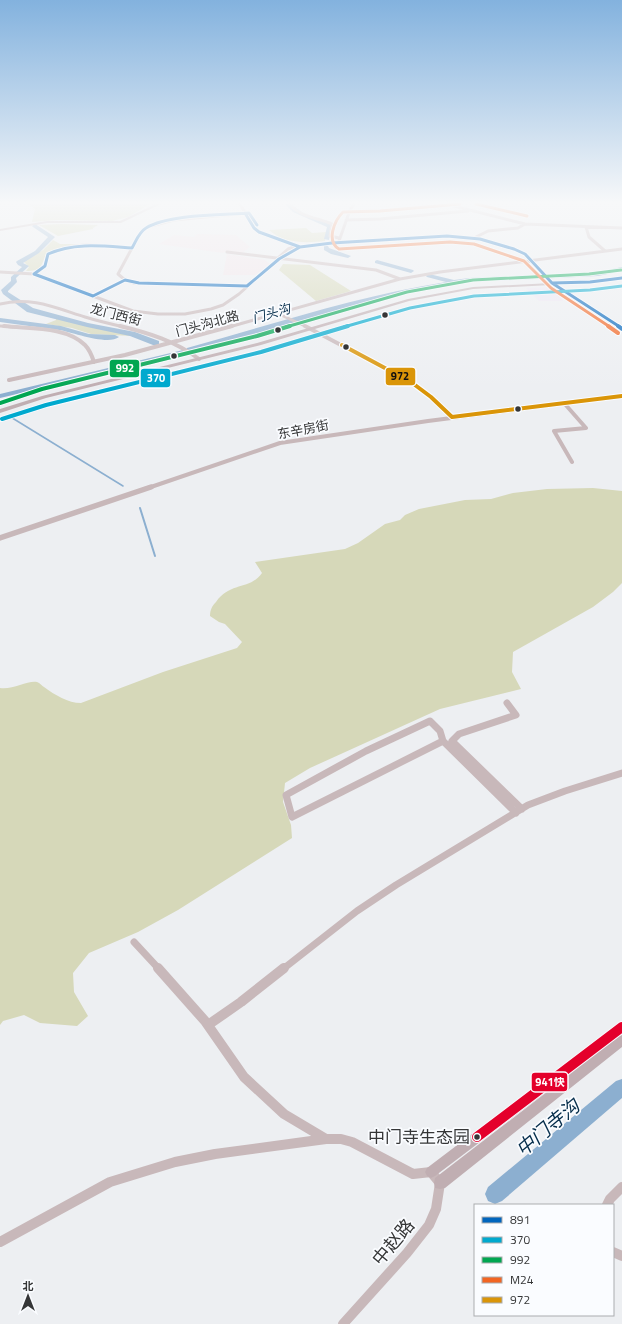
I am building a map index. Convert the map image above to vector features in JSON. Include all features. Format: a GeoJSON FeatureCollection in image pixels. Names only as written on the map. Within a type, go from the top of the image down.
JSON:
{"type":"FeatureCollection","features":[{"type":"Feature","properties":{"kind":"main road"},"geometry":{"type":"LineString","coordinates":[[0,410],[44,397],[259,344],[307,327],[397,300],[440,291],[501,284],[595,282],[622,277]]}},
{"type":"Feature","properties":{"kind":"main road"},"geometry":{"type":"LineString","coordinates":[[431,1172],[622,1027]]}},
{"type":"Feature","properties":{"kind":"main road"},"geometry":{"type":"LineString","coordinates":[[440,1183],[622,1040]]}},
{"type":"Feature","properties":{"kind":"street"},"geometry":{"type":"LineString","coordinates":[[34,274],[44,266]]}},
{"type":"Feature","properties":{"kind":"street"},"geometry":{"type":"LineString","coordinates":[[121,266],[118,274],[125,280],[139,283],[247,286]]}},
{"type":"Feature","properties":{"kind":"street"},"geometry":{"type":"LineString","coordinates":[[0,272],[34,274],[133,311],[161,314],[187,313],[213,308],[226,303],[234,299],[271,266]]}},
{"type":"Feature","properties":{"kind":"street"},"geometry":{"type":"LineString","coordinates":[[339,266],[376,270],[400,279]]}},
{"type":"Feature","properties":{"kind":"street","name":"门头沟北路"},"geometry":{"type":"LineString","coordinates":[[9,380],[94,362],[173,342],[279,314],[400,279],[488,266]]}},
{"type":"Feature","properties":{"kind":"street"},"geometry":{"type":"LineString","coordinates":[[537,266],[541,272],[553,282],[622,329]]}},
{"type":"Feature","properties":{"kind":"street"},"geometry":{"type":"LineString","coordinates":[[539,266],[553,282],[622,326]]}},
{"type":"Feature","properties":{"kind":"street"},"geometry":{"type":"LineString","coordinates":[[93,296],[125,280]]}},
{"type":"Feature","properties":{"kind":"street","name":"龙门西街"},"geometry":{"type":"LineString","coordinates":[[0,304],[13,300],[31,300],[95,321],[151,333],[173,342],[198,358]]}},
{"type":"Feature","properties":{"kind":"street"},"geometry":{"type":"LineString","coordinates":[[279,314],[307,327],[411,382],[452,417]]}},
{"type":"Feature","properties":{"kind":"street"},"geometry":{"type":"LineString","coordinates":[[0,326],[46,331],[71,337],[85,344],[90,350],[94,362]]}},
{"type":"Feature","properties":{"kind":"street","name":"东辛房街"},"geometry":{"type":"LineString","coordinates":[[0,538],[280,443],[452,417],[622,396]]}},
{"type":"Feature","properties":{"kind":"street"},"geometry":{"type":"LineString","coordinates":[[564,404],[586,428],[554,431],[572,462]]}},
{"type":"Feature","properties":{"kind":"street"},"geometry":{"type":"LineString","coordinates":[[507,703],[516,715],[459,734],[452,741],[519,811]]}},
{"type":"Feature","properties":{"kind":"street"},"geometry":{"type":"LineString","coordinates":[[443,741],[312,808],[292,816],[286,795],[366,751],[430,721],[440,732],[443,741],[519,811]]}},
{"type":"Feature","properties":{"kind":"street"},"geometry":{"type":"LineString","coordinates":[[208,1025],[241,1002],[357,911],[396,885],[519,811],[564,791],[622,774]]}},
{"type":"Feature","properties":{"kind":"street"},"geometry":{"type":"LineString","coordinates":[[134,942],[208,1025],[244,1077],[284,1114],[326,1139]]}},
{"type":"Feature","properties":{"kind":"street"},"geometry":{"type":"LineString","coordinates":[[0,1242],[110,1182],[175,1162],[216,1154],[326,1139],[341,1139],[352,1142],[413,1174],[431,1172],[440,1183]]}},
{"type":"Feature","properties":{"kind":"street","name":"中赵路"},"geometry":{"type":"LineString","coordinates":[[343,1324],[407,1253],[429,1224],[436,1209],[440,1183]]}},
{"type":"Feature","properties":{"kind":"street"},"geometry":{"type":"LineString","coordinates":[[608,1204],[610,1199],[622,1187]]}},
{"type":"Feature","properties":{"kind":"shaded area"},"geometry":{"type":"Polygon","coordinates":[[[225,266],[268,266],[255,275],[223,275],[225,266]]]}},
{"type":"Feature","properties":{"kind":"shaded area"},"geometry":{"type":"Polygon","coordinates":[[[551,287],[563,301],[539,301],[526,288],[551,287]]]}},
{"type":"Feature","properties":{"kind":"green space"},"geometry":{"type":"Polygon","coordinates":[[[28,266],[41,266],[38,269],[26,271],[29,267],[28,266]]]}},
{"type":"Feature","properties":{"kind":"green space"},"geometry":{"type":"Polygon","coordinates":[[[282,266],[311,266],[351,291],[316,301],[279,270],[282,266]]]}},
{"type":"Feature","properties":{"kind":"green space"},"geometry":{"type":"Polygon","coordinates":[[[56,318],[132,336],[91,334],[72,328],[46,324],[56,320],[56,318]]]}},
{"type":"Feature","properties":{"kind":"green space"},"geometry":{"type":"Polygon","coordinates":[[[593,488],[622,491],[622,583],[593,607],[513,652],[512,672],[521,689],[440,709],[310,768],[285,783],[283,802],[291,825],[292,838],[178,910],[138,932],[89,953],[73,973],[74,992],[88,1016],[77,1026],[40,1023],[24,1015],[3,1021],[0,1025],[0,688],[10,688],[29,682],[37,682],[62,698],[71,702],[81,703],[163,672],[237,648],[242,642],[225,624],[210,616],[210,612],[213,605],[222,595],[234,588],[246,585],[257,579],[262,573],[255,562],[345,549],[358,543],[385,524],[400,520],[405,515],[419,509],[465,500],[491,499],[513,493],[547,489],[593,488]]]}},
{"type":"Feature","properties":{"kind":"waterway"},"geometry":{"type":"LineString","coordinates":[[25,266],[13,278],[14,282],[4,290],[5,293],[30,310],[87,325],[132,334],[156,343]]}},
{"type":"Feature","properties":{"kind":"waterway"},"geometry":{"type":"LineString","coordinates":[[391,266],[411,271]]}},
{"type":"Feature","properties":{"kind":"waterway","name":"门头沟"},"geometry":{"type":"LineString","coordinates":[[190,350],[360,302],[415,289],[469,280],[598,274],[622,269]]}},
{"type":"Feature","properties":{"kind":"waterway"},"geometry":{"type":"LineString","coordinates":[[429,276],[451,281]]}},
{"type":"Feature","properties":{"kind":"waterway"},"geometry":{"type":"LineString","coordinates":[[0,320],[61,328],[89,336],[115,337]]}},
{"type":"Feature","properties":{"kind":"waterway","name":"门头沟"},"geometry":{"type":"LineString","coordinates":[[0,396],[183,352]]}},
{"type":"Feature","properties":{"kind":"waterway"},"geometry":{"type":"LineString","coordinates":[[9,416],[123,486]]}},
{"type":"Feature","properties":{"kind":"waterway"},"geometry":{"type":"LineString","coordinates":[[140,508],[155,556]]}},
{"type":"Feature","properties":{"kind":"waterway","name":"中门寺沟"},"geometry":{"type":"LineString","coordinates":[[495,1194],[622,1087]]}},
{"type":"Feature","properties":{"kind":"transit line","name":"891"},"geometry":{"type":"LineString","coordinates":[[34,274],[45,266]]}},
{"type":"Feature","properties":{"kind":"transit line","name":"891"},"geometry":{"type":"LineString","coordinates":[[34,274],[93,296],[125,280],[139,283],[247,286],[271,266]]}},
{"type":"Feature","properties":{"kind":"transit line","name":"M24"},"geometry":{"type":"LineString","coordinates":[[529,266],[551,288],[618,333]]}},
{"type":"Feature","properties":{"kind":"transit line","name":"891"},"geometry":{"type":"LineString","coordinates":[[536,266],[552,283],[622,329]]}},
{"type":"Feature","properties":{"kind":"transit line","name":"992"},"geometry":{"type":"LineString","coordinates":[[0,403],[42,389],[257,336],[407,292],[473,280],[589,274],[621,270]]}},
{"type":"Feature","properties":{"kind":"transit line","name":"891"},"geometry":{"type":"LineString","coordinates":[[552,283],[590,282],[622,278]]}},
{"type":"Feature","properties":{"kind":"transit line","name":"370"},"geometry":{"type":"LineString","coordinates":[[2,419],[46,405],[261,352],[410,308],[474,296],[590,290],[622,286]]}},
{"type":"Feature","properties":{"kind":"transit line","name":"972"},"geometry":{"type":"LineString","coordinates":[[342,345],[411,382],[431,397],[452,417]]}},
{"type":"Feature","properties":{"kind":"transit line","name":"972"},"geometry":{"type":"LineString","coordinates":[[452,417],[622,396]]}},
{"type":"Feature","properties":{"kind":"transit line","name":"941快"},"geometry":{"type":"LineString","coordinates":[[477,1137],[622,1027]]}},
{"type":"Feature","properties":{"kind":"place","name":"中门寺生态园"},"geometry":{"type":"Point","coordinates":[477,1137]}}]}
